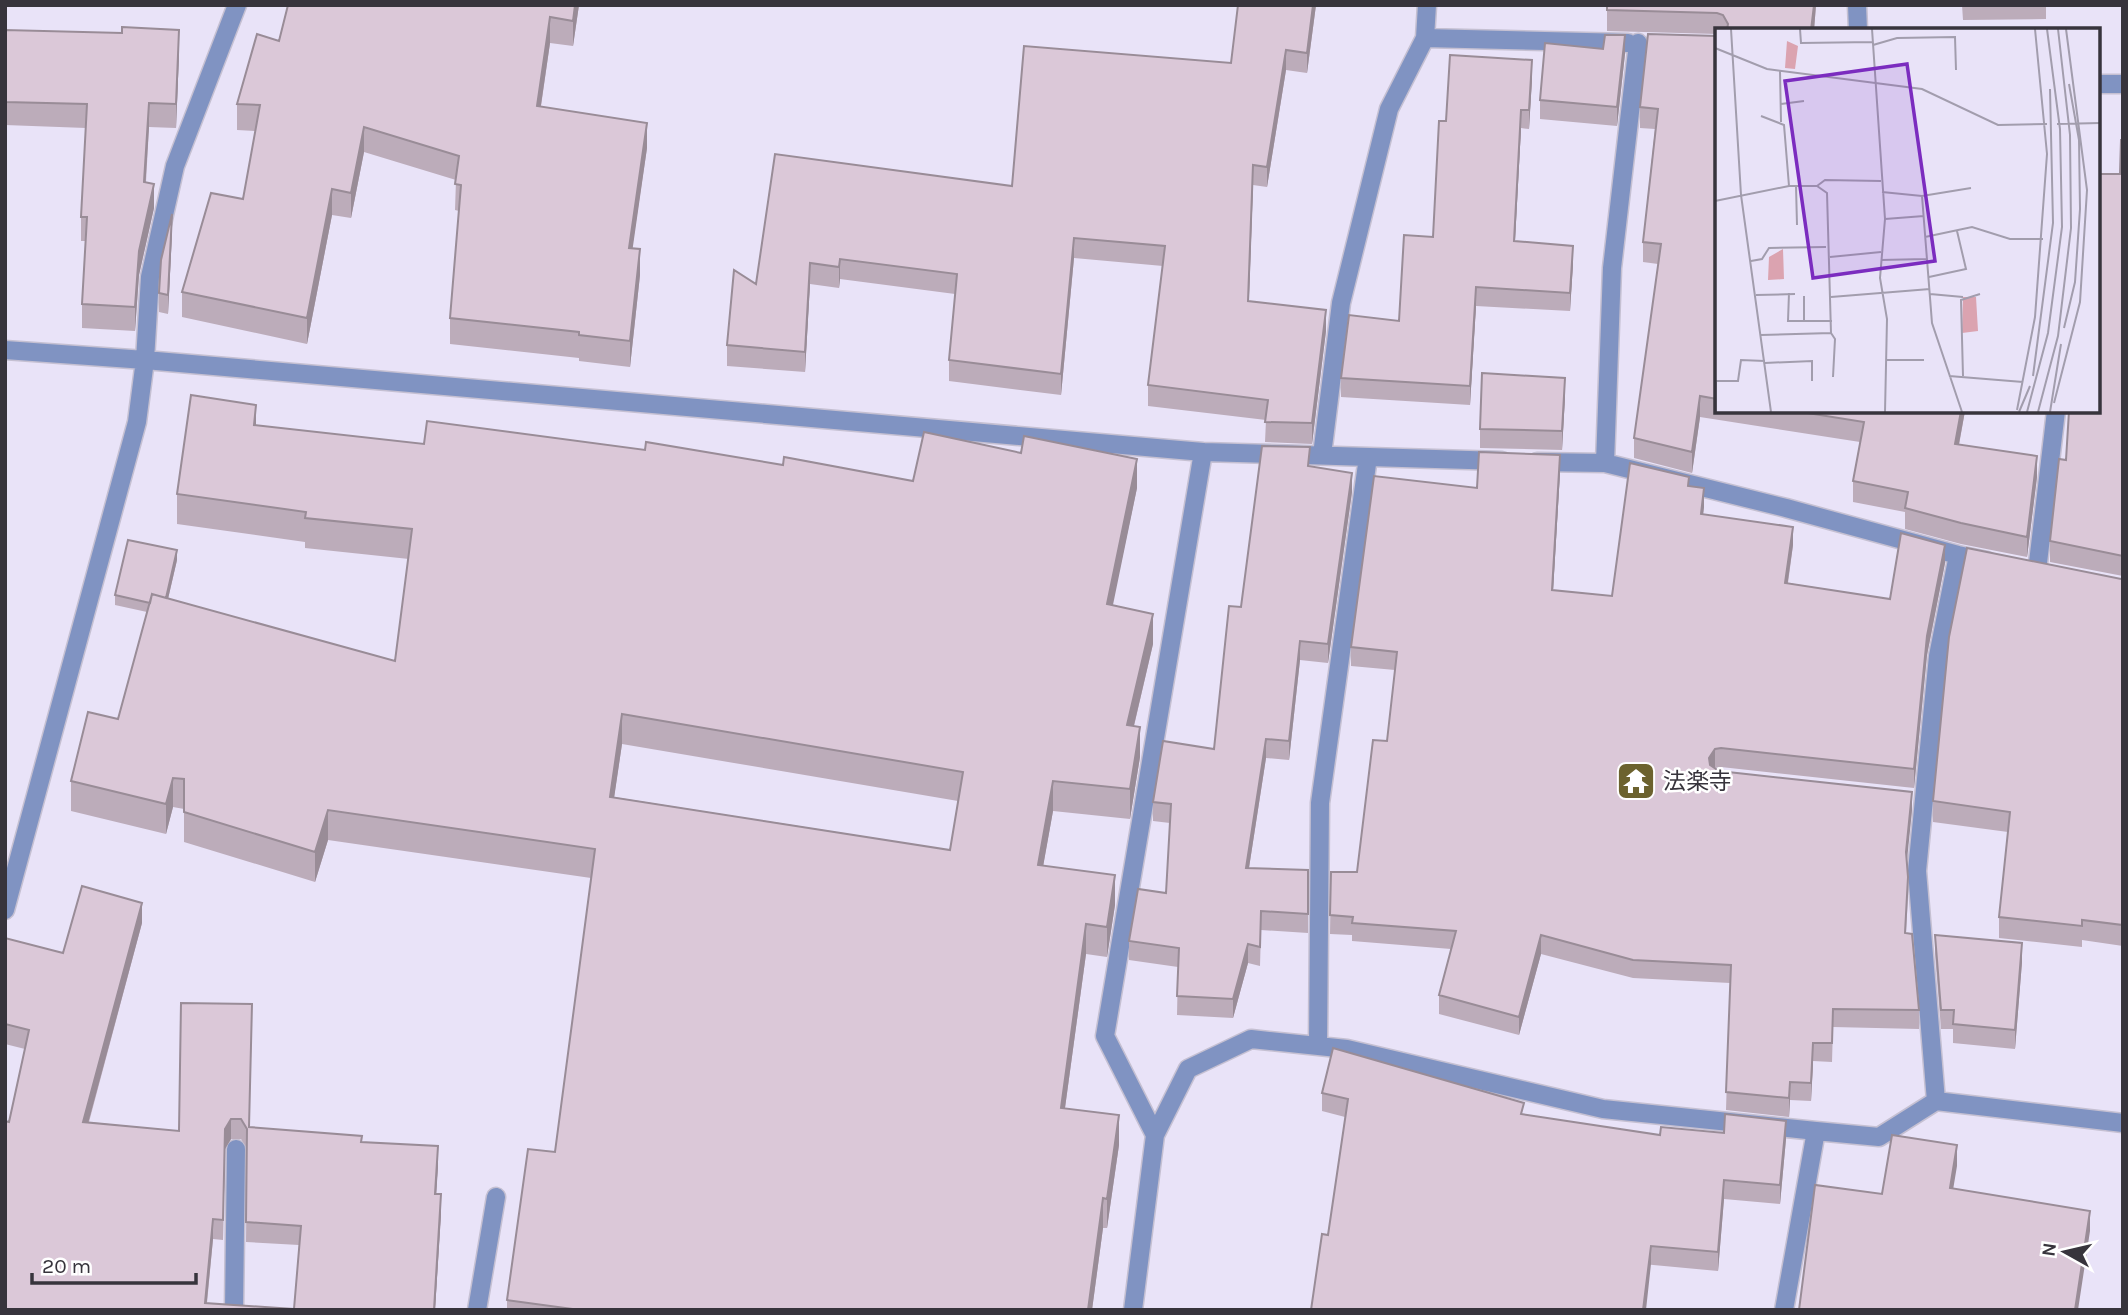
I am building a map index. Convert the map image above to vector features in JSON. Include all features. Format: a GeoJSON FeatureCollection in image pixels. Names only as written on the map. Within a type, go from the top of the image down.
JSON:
{"type":"FeatureCollection","features":[{"type":"Feature","properties":{"kind":"street"},"geometry":{"type":"LineString","coordinates":[[5,910],[137,422],[145,360],[150,277],[175,166],[237,5]]}},
{"type":"Feature","properties":{"kind":"street"},"geometry":{"type":"LineString","coordinates":[[1322,456],[1341,303],[1389,109],[1425,38],[1427,5]]}},
{"type":"Feature","properties":{"kind":"street"},"geometry":{"type":"LineString","coordinates":[[1857,5],[1858,28]]}},
{"type":"Feature","properties":{"kind":"street"},"geometry":{"type":"LineString","coordinates":[[1425,38],[1645,43],[1612,268],[1605,463]]}},
{"type":"Feature","properties":{"kind":"street"},"geometry":{"type":"LineString","coordinates":[[2100,84],[2123,84]]}},
{"type":"Feature","properties":{"kind":"street"},"geometry":{"type":"LineString","coordinates":[[5,350],[1203,452],[1605,463],[1786,508],[1958,555],[2030,570],[2056,413]]}},
{"type":"Feature","properties":{"kind":"street"},"geometry":{"type":"LineString","coordinates":[[1155,1135],[1105,1036],[1203,452]]}},
{"type":"Feature","properties":{"kind":"street"},"geometry":{"type":"LineString","coordinates":[[1318,1046],[1320,803],[1368,457]]}},
{"type":"Feature","properties":{"kind":"street"},"geometry":{"type":"LineString","coordinates":[[1936,1101],[1917,871],[1916,799],[1938,656],[1958,555]]}},
{"type":"Feature","properties":{"kind":"street"},"geometry":{"type":"LineString","coordinates":[[1133,1310],[1155,1135],[1188,1069],[1251,1039],[1347,1049],[1603,1110],[1816,1131],[1879,1137],[1936,1101],[2123,1123]]}},
{"type":"Feature","properties":{"kind":"street"},"geometry":{"type":"LineString","coordinates":[[1784,1310],[1816,1131]]}},
{"type":"Feature","properties":{"kind":"street"},"geometry":{"type":"LineString","coordinates":[[234,1310],[236,1149]]}},
{"type":"Feature","properties":{"kind":"street"},"geometry":{"type":"LineString","coordinates":[[477,1310],[496,1198]]}},
{"type":"Feature","properties":{"kind":"building"},"geometry":{"type":"Polygon","coordinates":[[[288,5],[575,5],[573,21],[550,17],[537,106],[647,123],[629,248],[640,249],[630,341],[579,335],[579,332],[450,318],[461,185],[455,184],[459,156],[364,127],[351,193],[332,189],[307,318],[182,292],[211,193],[243,199],[260,105],[237,104],[257,34],[279,41],[288,5]]]}},
{"type":"Feature","properties":{"kind":"building"},"geometry":{"type":"Polygon","coordinates":[[[1238,5],[1313,5],[1307,53],[1286,50],[1267,167],[1253,165],[1248,301],[1326,310],[1312,423],[1265,422],[1268,400],[1148,385],[1165,246],[1074,238],[1061,374],[949,360],[957,274],[840,259],[839,267],[810,263],[805,352],[727,345],[734,270],[756,284],[775,154],[1012,186],[1024,46],[1231,63],[1238,5]]]}},
{"type":"Feature","properties":{"kind":"building"},"geometry":{"type":"Polygon","coordinates":[[[1607,5],[1814,5],[1811,28],[1727,28],[1723,15],[1717,13],[1607,10],[1607,5]]]}},
{"type":"Feature","properties":{"kind":"building"},"geometry":{"type":"Polygon","coordinates":[[[122,27],[179,30],[176,104],[149,103],[144,182],[154,184],[139,251],[135,307],[82,304],[87,217],[81,217],[87,104],[5,102],[5,30],[122,33],[122,27]]]}},
{"type":"Feature","properties":{"kind":"building"},"geometry":{"type":"Polygon","coordinates":[[[1648,34],[1715,36],[1715,399],[1700,396],[1692,452],[1634,438],[1661,244],[1643,242],[1658,109],[1640,107],[1648,34]]]}},
{"type":"Feature","properties":{"kind":"building"},"geometry":{"type":"Polygon","coordinates":[[[1605,35],[1625,35],[1617,107],[1540,100],[1545,43],[1603,49],[1605,35]]]}},
{"type":"Feature","properties":{"kind":"building"},"geometry":{"type":"Polygon","coordinates":[[[1450,55],[1532,60],[1529,110],[1521,110],[1514,241],[1573,246],[1570,293],[1476,287],[1470,386],[1341,378],[1349,315],[1399,321],[1404,235],[1433,237],[1439,121],[1446,121],[1450,55]]]}},
{"type":"Feature","properties":{"kind":"building"},"geometry":{"type":"Polygon","coordinates":[[[2123,140],[2123,556],[2050,541],[2059,459],[2066,460],[2069,413],[2100,413],[2100,174],[2120,174],[2123,140]]]}},
{"type":"Feature","properties":{"kind":"building"},"geometry":{"type":"Polygon","coordinates":[[[172,214],[168,295],[159,293],[161,260],[172,214]]]}},
{"type":"Feature","properties":{"kind":"building"},"geometry":{"type":"Polygon","coordinates":[[[1482,373],[1565,378],[1562,431],[1480,429],[1482,373]]]}},
{"type":"Feature","properties":{"kind":"building"},"geometry":{"type":"Polygon","coordinates":[[[191,395],[256,405],[254,425],[424,444],[427,421],[645,450],[646,442],[783,465],[784,457],[913,481],[924,432],[1021,453],[1024,436],[1137,459],[1107,604],[1153,614],[1127,725],[1140,727],[1130,789],[1053,781],[1038,865],[1115,875],[1107,927],[1086,924],[1061,1108],[1119,1115],[1107,1199],[1103,1198],[1088,1310],[580,1310],[507,1300],[528,1149],[555,1152],[595,849],[328,810],[315,852],[184,812],[184,779],[173,778],[166,804],[71,781],[88,712],[118,719],[152,594],[395,661],[412,529],[305,518],[306,512],[177,494],[191,395]],[[622,714],[610,797],[950,850],[963,772],[622,714]]]}},
{"type":"Feature","properties":{"kind":"building"},"geometry":{"type":"Polygon","coordinates":[[[1808,413],[1961,413],[1955,444],[2037,456],[2027,537],[1905,508],[1908,492],[1853,481],[1864,422],[1808,413]]]}},
{"type":"Feature","properties":{"kind":"building"},"geometry":{"type":"Polygon","coordinates":[[[1262,446],[1310,447],[1308,466],[1352,473],[1328,644],[1300,641],[1289,741],[1266,739],[1246,868],[1308,870],[1308,914],[1261,911],[1260,947],[1248,944],[1233,999],[1177,996],[1179,948],[1129,941],[1138,889],[1166,893],[1171,804],[1153,802],[1163,741],[1214,749],[1229,606],[1241,607],[1262,446]]]}},
{"type":"Feature","properties":{"kind":"building"},"geometry":{"type":"Polygon","coordinates":[[[1479,452],[1560,455],[1552,590],[1612,596],[1630,463],[1689,477],[1688,486],[1704,488],[1701,514],[1793,527],[1785,583],[1890,599],[1901,533],[1945,545],[1927,636],[1914,769],[1721,748],[1715,749],[1709,758],[1710,765],[1719,771],[1912,792],[1906,852],[1908,877],[1905,933],[1912,934],[1919,1010],[1833,1009],[1832,1043],[1813,1043],[1811,1083],[1790,1082],[1789,1098],[1726,1092],[1731,965],[1633,960],[1541,935],[1519,1017],[1439,995],[1456,931],[1352,923],[1353,917],[1330,915],[1331,872],[1357,872],[1373,740],[1387,741],[1397,652],[1351,647],[1374,476],[1477,488],[1479,452]]]}},
{"type":"Feature","properties":{"kind":"building"},"geometry":{"type":"Polygon","coordinates":[[[128,540],[177,550],[166,598],[152,594],[150,603],[115,595],[128,540]]]}},
{"type":"Feature","properties":{"kind":"building"},"geometry":{"type":"Polygon","coordinates":[[[1967,548],[2123,578],[2123,925],[2082,920],[2082,926],[1999,917],[2010,812],[1933,801],[1949,637],[1967,548]]]}},
{"type":"Feature","properties":{"kind":"building"},"geometry":{"type":"Polygon","coordinates":[[[82,886],[142,903],[83,1122],[179,1131],[181,1003],[252,1004],[249,1127],[362,1136],[361,1142],[438,1146],[435,1194],[441,1194],[434,1310],[5,1310],[5,1121],[9,1122],[29,1030],[5,1024],[5,938],[63,953],[82,886]],[[231,1119],[225,1129],[223,1220],[213,1219],[205,1303],[294,1309],[301,1226],[246,1222],[247,1129],[241,1119],[231,1119]]]}},
{"type":"Feature","properties":{"kind":"building"},"geometry":{"type":"Polygon","coordinates":[[[1935,935],[2022,943],[2015,1030],[1953,1024],[1954,1010],[1941,1010],[1935,935]]]}},
{"type":"Feature","properties":{"kind":"building"},"geometry":{"type":"Polygon","coordinates":[[[1333,1048],[1524,1103],[1521,1114],[1660,1135],[1661,1127],[1724,1133],[1725,1114],[1786,1121],[1780,1185],[1724,1180],[1718,1252],[1651,1246],[1643,1310],[1311,1310],[1322,1234],[1328,1235],[1348,1099],[1322,1093],[1333,1048]]]}},
{"type":"Feature","properties":{"kind":"building"},"geometry":{"type":"Polygon","coordinates":[[[1892,1135],[1957,1145],[1950,1188],[2090,1211],[2075,1310],[1799,1310],[1815,1185],[1882,1194],[1892,1135]]]}},
{"type":"Feature","properties":{"kind":"place","name":"法楽寺"},"geometry":{"type":"Point","coordinates":[1636,781]}}]}
